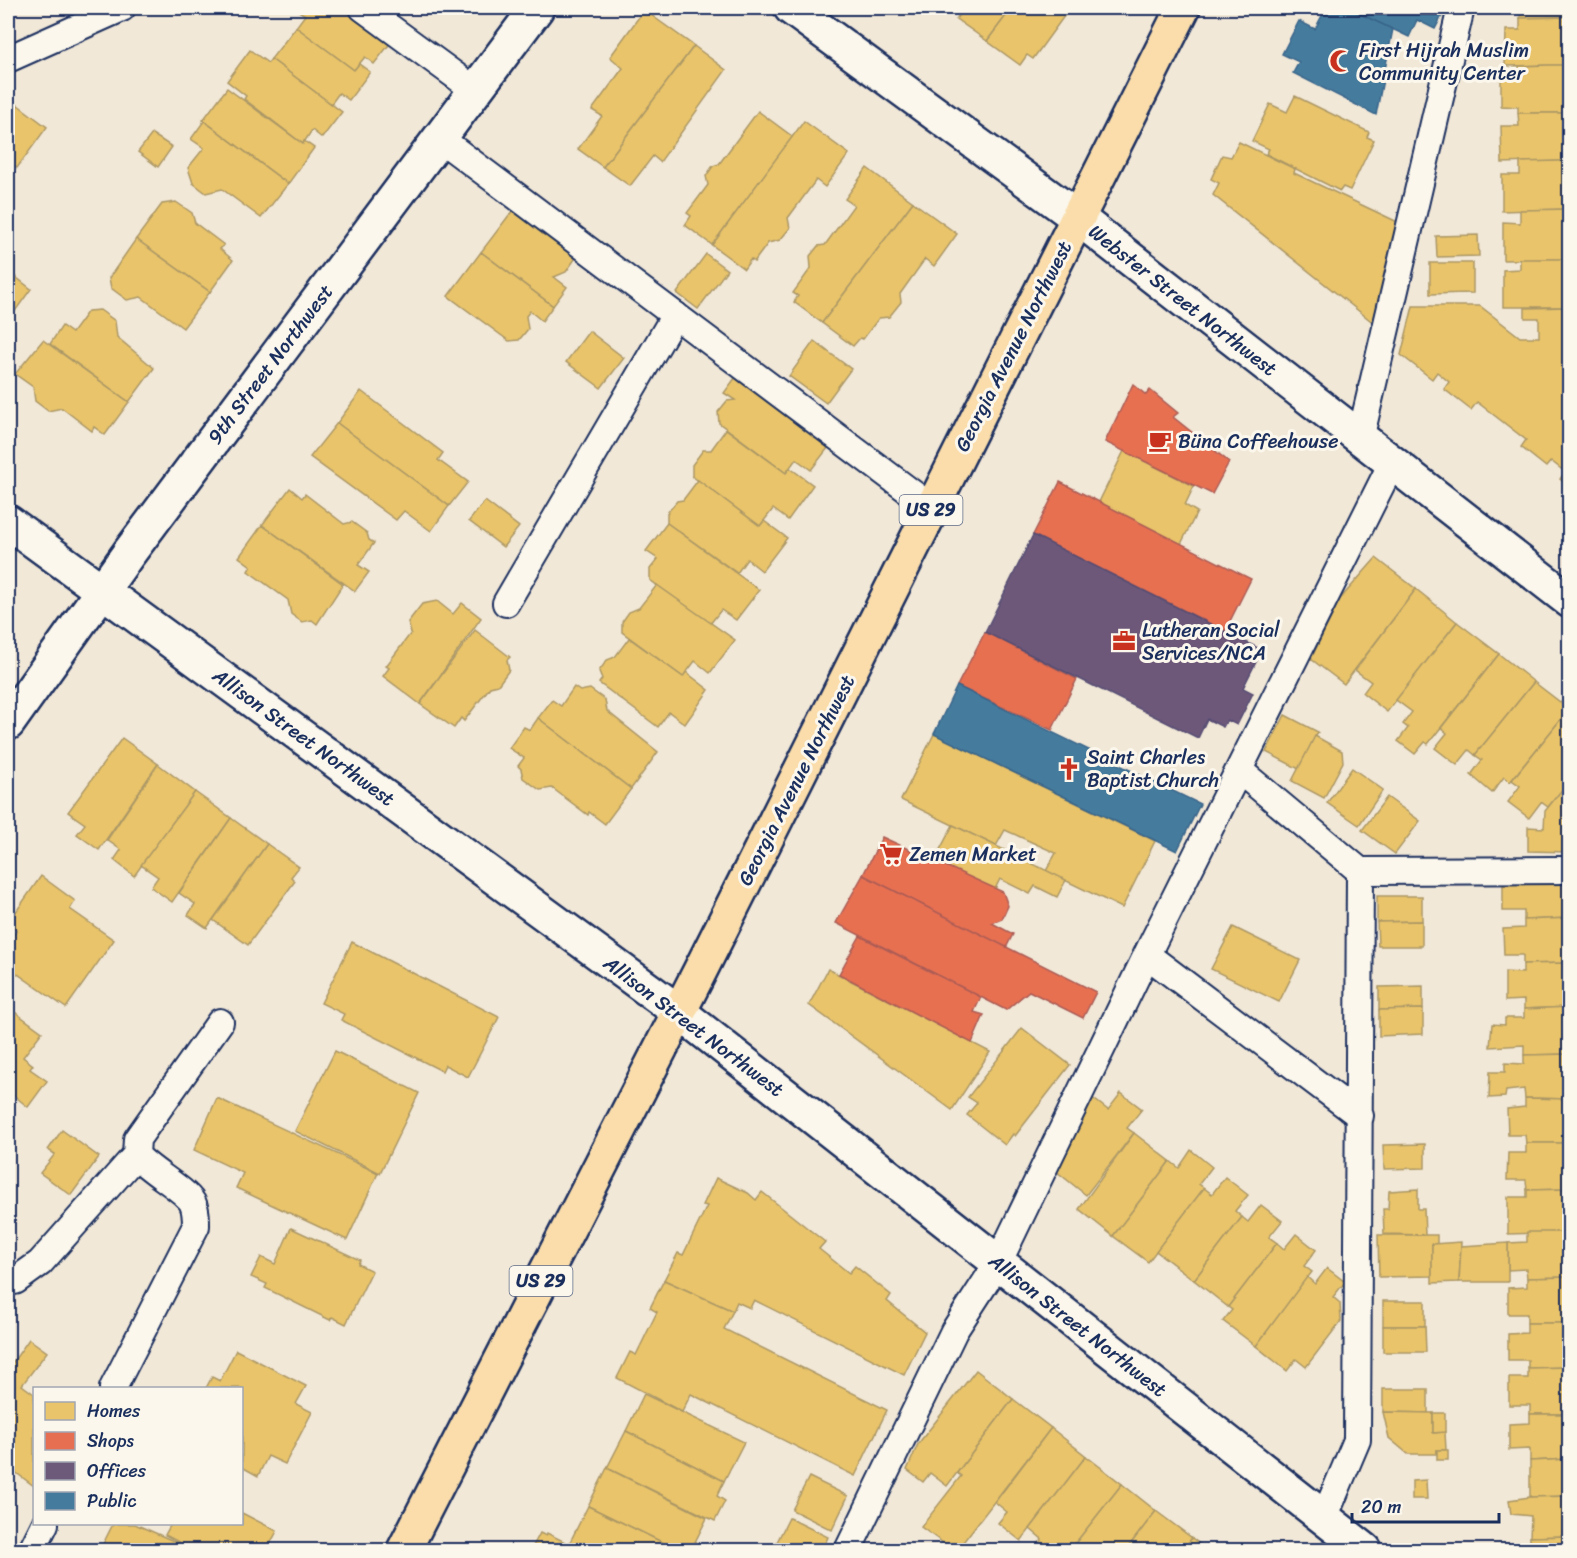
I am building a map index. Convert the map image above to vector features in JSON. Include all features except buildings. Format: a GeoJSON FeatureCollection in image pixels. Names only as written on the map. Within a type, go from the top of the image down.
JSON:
{"type":"FeatureCollection","features":[{"type":"Feature","properties":{"kind":"highway","name":"Georgia Avenue Northwest"},"geometry":{"type":"LineString","coordinates":[[404,1551],[679,1012],[1183,8]]}},
{"type":"Feature","properties":{"kind":"street","name":"9th Street Northwest"},"geometry":{"type":"LineString","coordinates":[[8,723],[103,589],[537,8]]}},
{"type":"Feature","properties":{"kind":"street","name":"Webster Street Northwest"},"geometry":{"type":"LineString","coordinates":[[791,8],[1077,218],[1569,602]]}},
{"type":"Feature","properties":{"kind":"street","name":"Allison Street Northwest"},"geometry":{"type":"LineString","coordinates":[[8,522],[103,589],[679,1012],[1365,1551]]}},
{"type":"Feature","properties":{"kind":"lane"},"geometry":{"type":"LineString","coordinates":[[8,59],[122,8]]}},
{"type":"Feature","properties":{"kind":"lane"},"geometry":{"type":"LineString","coordinates":[[363,8],[475,90]]}},
{"type":"Feature","properties":{"kind":"lane"},"geometry":{"type":"LineString","coordinates":[[1360,439],[1461,8]]}},
{"type":"Feature","properties":{"kind":"lane"},"geometry":{"type":"LineString","coordinates":[[439,138],[932,508]]}},
{"type":"Feature","properties":{"kind":"lane"},"geometry":{"type":"LineString","coordinates":[[506,603],[675,315]]}},
{"type":"Feature","properties":{"kind":"lane"},"geometry":{"type":"LineString","coordinates":[[848,1551],[954,1331],[998,1263],[1147,955],[1392,464]]}},
{"type":"Feature","properties":{"kind":"lane"},"geometry":{"type":"LineString","coordinates":[[1240,771],[1360,871],[1569,870]]}},
{"type":"Feature","properties":{"kind":"lane"},"geometry":{"type":"LineString","coordinates":[[1324,1518],[1358,1440],[1360,871]]}},
{"type":"Feature","properties":{"kind":"lane"},"geometry":{"type":"LineString","coordinates":[[1147,955],[1360,1116]]}},
{"type":"Feature","properties":{"kind":"lane"},"geometry":{"type":"LineString","coordinates":[[8,1281],[15,1281],[40,1263],[136,1155],[137,1139],[220,1022]]}},
{"type":"Feature","properties":{"kind":"lane"},"geometry":{"type":"LineString","coordinates":[[115,1387],[196,1226],[196,1212],[192,1201],[146,1166],[136,1155]]}},
{"type":"Feature","properties":{"kind":"lane"},"geometry":{"type":"LineString","coordinates":[[32,1551],[45,1525]]}},
{"type":"Feature","properties":{"kind":"place","name":"First Hijrah Muslim Community Center"},"geometry":{"type":"Point","coordinates":[1341,61]}},
{"type":"Feature","properties":{"kind":"place","name":"Büna Coffeehouse"},"geometry":{"type":"Point","coordinates":[1160,441]}},
{"type":"Feature","properties":{"kind":"place","name":"Lutheran Social Services/NCA"},"geometry":{"type":"Point","coordinates":[1124,641]}},
{"type":"Feature","properties":{"kind":"place","name":"Saint Charles Baptist Church"},"geometry":{"type":"Point","coordinates":[1069,769]}},
{"type":"Feature","properties":{"kind":"place","name":"Zemen Market"},"geometry":{"type":"Point","coordinates":[891,854]}}]}
